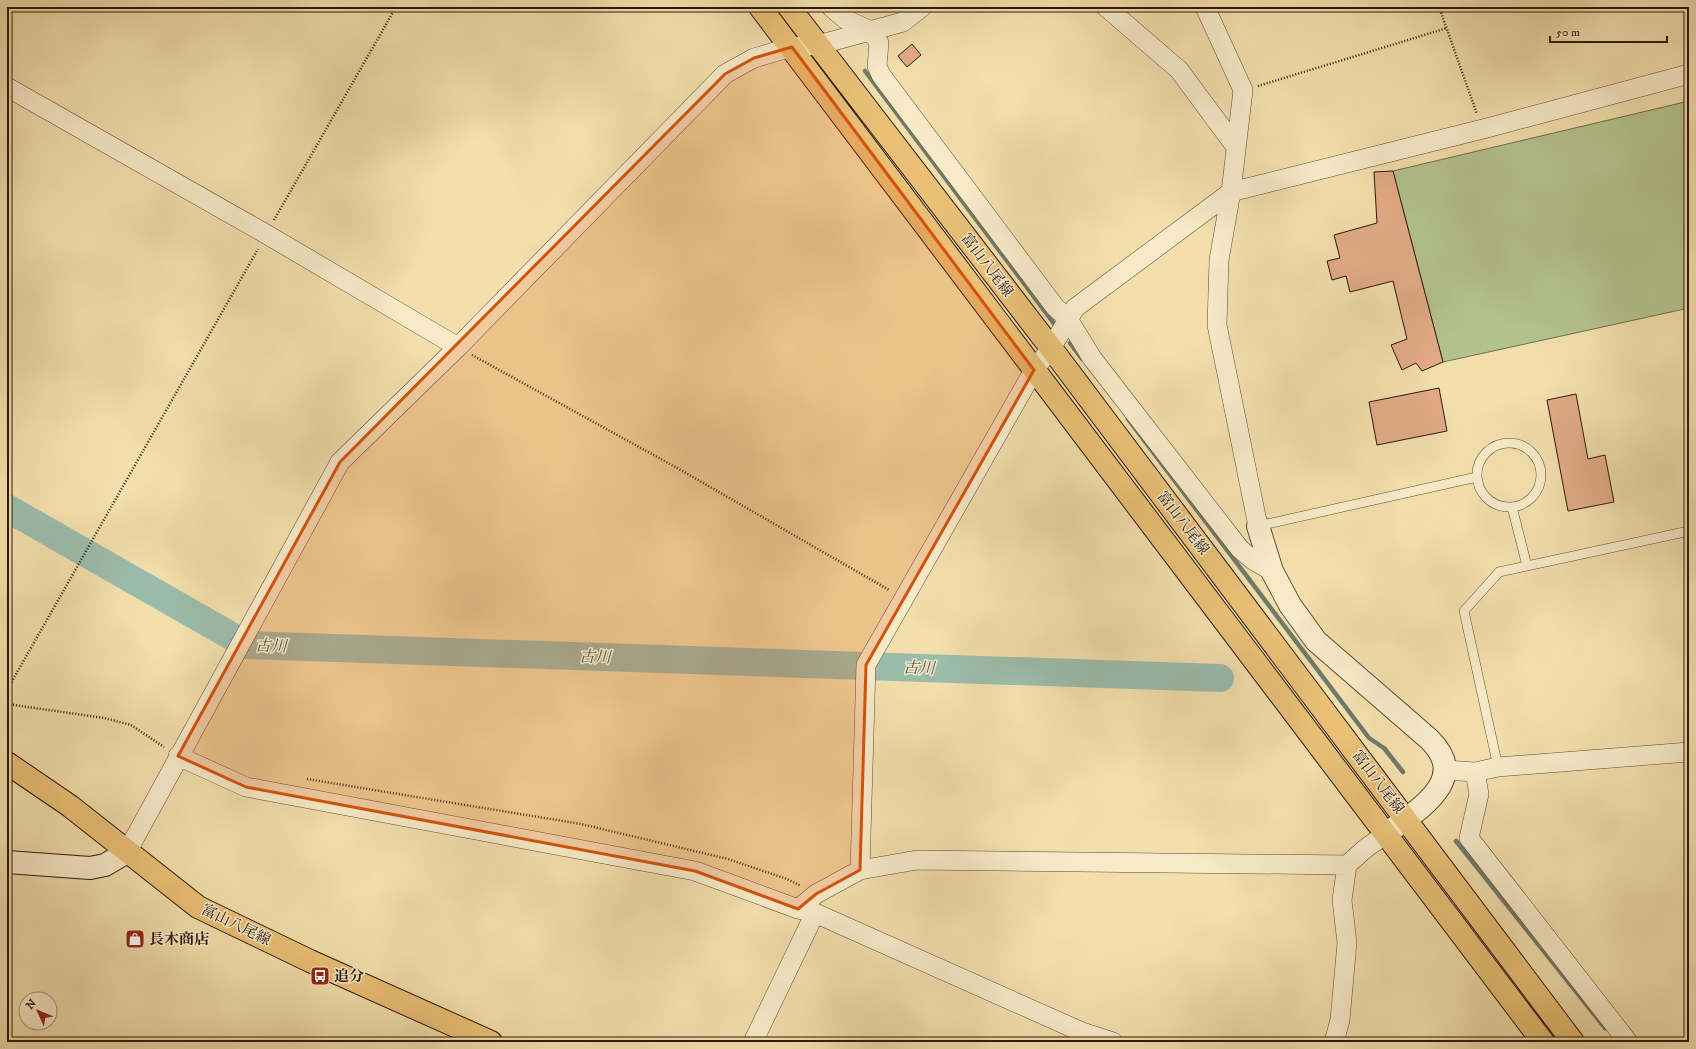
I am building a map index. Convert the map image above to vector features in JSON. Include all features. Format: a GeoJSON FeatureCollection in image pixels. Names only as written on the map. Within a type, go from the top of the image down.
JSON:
{"type":"FeatureCollection","features":[{"type":"Feature","properties":{"kind":"main road","name":"富山八尾線"},"geometry":{"type":"LineString","coordinates":[[760,7],[1543,1042]]}},
{"type":"Feature","properties":{"kind":"main road","name":"富山八尾線"},"geometry":{"type":"LineString","coordinates":[[789,7],[1050,348],[1573,1042]]}},
{"type":"Feature","properties":{"kind":"main road","name":"富山八尾線"},"geometry":{"type":"LineString","coordinates":[[7,764],[25,774],[70,806],[198,906],[310,961],[491,1042]]}},
{"type":"Feature","properties":{"kind":"street"},"geometry":{"type":"LineString","coordinates":[[831,7],[845,19],[871,31],[879,43],[877,66],[881,75],[1055,307],[1068,319],[1092,358],[1240,548],[1253,560],[1272,571]]}},
{"type":"Feature","properties":{"kind":"street"},"geometry":{"type":"LineString","coordinates":[[7,862],[90,868],[105,865],[127,852],[178,756],[340,462],[458,347],[725,74],[754,58],[792,48],[818,45],[903,22],[922,7]]}},
{"type":"Feature","properties":{"kind":"street"},"geometry":{"type":"LineString","coordinates":[[1106,7],[1179,70],[1236,147]]}},
{"type":"Feature","properties":{"kind":"street"},"geometry":{"type":"LineString","coordinates":[[1205,7],[1243,90],[1230,192],[1219,260],[1217,325],[1258,526],[1272,571],[1290,605],[1316,641],[1429,738],[1437,746],[1444,760],[1446,770],[1444,780],[1438,791],[1385,835],[1366,848],[1347,865],[1342,900],[1347,943],[1340,1020],[1334,1042]]}},
{"type":"Feature","properties":{"kind":"street"},"geometry":{"type":"LineString","coordinates":[[860,870],[866,665],[1034,370],[1050,348],[1075,308],[1230,192],[1483,129],[1689,74]]}},
{"type":"Feature","properties":{"kind":"street"},"geometry":{"type":"LineString","coordinates":[[7,87],[266,234],[458,347]]}},
{"type":"Feature","properties":{"kind":"street"},"geometry":{"type":"LineString","coordinates":[[1446,770],[1474,772],[1498,767],[1689,752]]}},
{"type":"Feature","properties":{"kind":"street"},"geometry":{"type":"LineString","coordinates":[[178,756],[246,787],[694,871],[807,911],[1082,1032],[1112,1042]]}},
{"type":"Feature","properties":{"kind":"street"},"geometry":{"type":"LineString","coordinates":[[1474,772],[1479,794],[1469,838],[1628,1042]]}},
{"type":"Feature","properties":{"kind":"street"},"geometry":{"type":"LineString","coordinates":[[753,1042],[807,911],[816,894],[860,870],[917,860],[1347,865]]}},
{"type":"Feature","properties":{"kind":"lane"},"geometry":{"type":"LineString","coordinates":[[1511,443],[1530,451],[1537,460],[1540,470],[1539,485],[1531,498],[1522,504],[1512,507],[1492,503],[1479,487],[1477,477],[1478,466],[1483,457],[1495,447],[1511,443]]}},
{"type":"Feature","properties":{"kind":"lane"},"geometry":{"type":"LineString","coordinates":[[1258,526],[1477,477]]}},
{"type":"Feature","properties":{"kind":"lane"},"geometry":{"type":"LineString","coordinates":[[1512,507],[1527,566]]}},
{"type":"Feature","properties":{"kind":"lane"},"geometry":{"type":"LineString","coordinates":[[1498,767],[1464,611],[1499,572],[1689,531]]}},
{"type":"Feature","properties":{"kind":"path"},"geometry":{"type":"LineString","coordinates":[[7,690],[396,7]]}},
{"type":"Feature","properties":{"kind":"path"},"geometry":{"type":"LineString","coordinates":[[1439,7],[1483,129]]}},
{"type":"Feature","properties":{"kind":"path"},"geometry":{"type":"LineString","coordinates":[[1243,90],[1447,28]]}},
{"type":"Feature","properties":{"kind":"path"},"geometry":{"type":"LineString","coordinates":[[458,347],[672,465],[903,598]]}},
{"type":"Feature","properties":{"kind":"path"},"geometry":{"type":"LineString","coordinates":[[7,704],[104,718],[131,725],[178,756]]}},
{"type":"Feature","properties":{"kind":"path"},"geometry":{"type":"LineString","coordinates":[[301,778],[581,824],[728,859],[787,879],[816,894]]}},
{"type":"Feature","properties":{"kind":"highlighted area"},"geometry":{"type":"Polygon","coordinates":[[[792,47],[1034,370],[866,665],[860,870],[816,894],[798,909],[695,871],[246,787],[178,756],[340,462],[725,74],[754,58],[792,47]]]}},
{"type":"Feature","properties":{"kind":"green space"},"geometry":{"type":"Polygon","coordinates":[[[1689,101],[1689,308],[1443,362],[1393,171],[1689,101]]]}},
{"type":"Feature","properties":{"kind":"building"},"geometry":{"type":"Polygon","coordinates":[[[912,44],[921,55],[907,67],[898,56],[912,44]]]}},
{"type":"Feature","properties":{"kind":"building"},"geometry":{"type":"Polygon","coordinates":[[[1393,171],[1443,362],[1422,371],[1416,363],[1402,370],[1391,345],[1407,339],[1393,281],[1350,292],[1346,276],[1332,280],[1327,261],[1340,258],[1334,235],[1377,223],[1374,172],[1393,171]]]}},
{"type":"Feature","properties":{"kind":"building"},"geometry":{"type":"Polygon","coordinates":[[[1439,388],[1447,431],[1377,445],[1369,402],[1439,388]]]}},
{"type":"Feature","properties":{"kind":"building"},"geometry":{"type":"Polygon","coordinates":[[[1576,394],[1588,459],[1605,455],[1614,502],[1568,511],[1547,400],[1576,394]]]}},
{"type":"Feature","properties":{"kind":"waterway"},"geometry":{"type":"LineString","coordinates":[[865,71],[1055,325]]}},
{"type":"Feature","properties":{"kind":"waterway"},"geometry":{"type":"LineString","coordinates":[[1070,343],[1082,359]]}},
{"type":"Feature","properties":{"kind":"waterway"},"geometry":{"type":"LineString","coordinates":[[1128,419],[1369,738],[1384,748],[1403,772]]}},
{"type":"Feature","properties":{"kind":"waterway","name":"古川"},"geometry":{"type":"LineString","coordinates":[[7,508],[247,645],[1220,678]]}},
{"type":"Feature","properties":{"kind":"waterway"},"geometry":{"type":"LineString","coordinates":[[1456,841],[1605,1028]]}},
{"type":"Feature","properties":{"kind":"place","name":"長木商店"},"geometry":{"type":"Point","coordinates":[135,939]}},
{"type":"Feature","properties":{"kind":"place","name":"追分"},"geometry":{"type":"Point","coordinates":[320,976]}}]}
